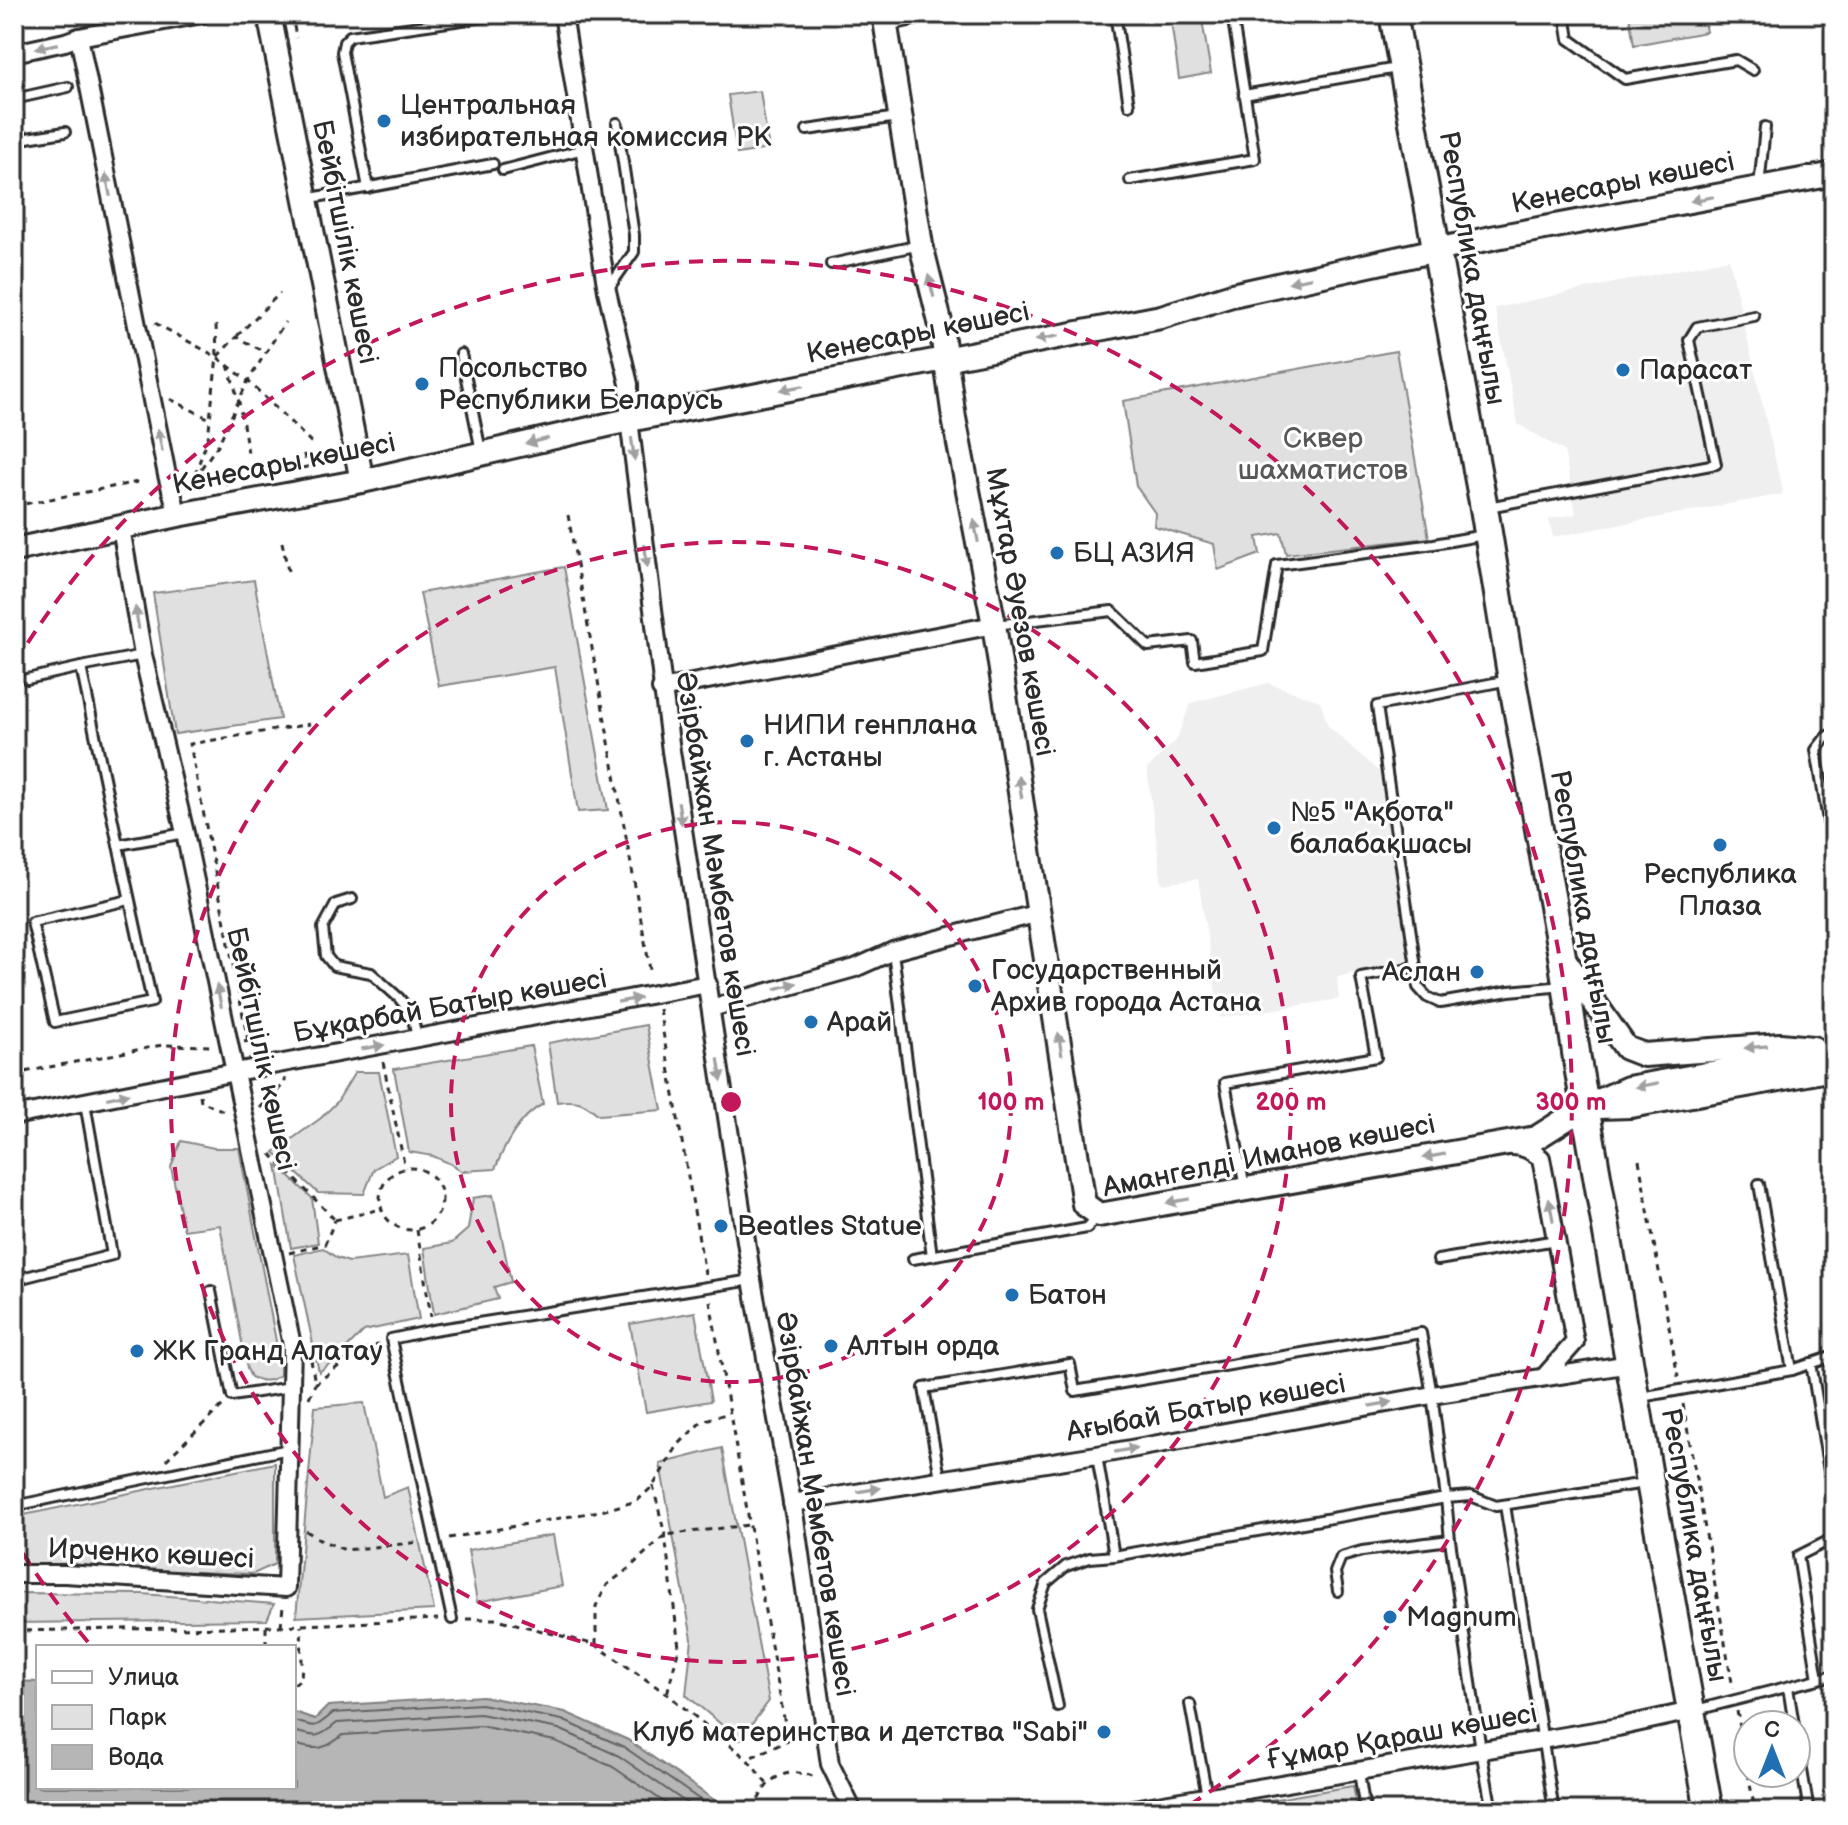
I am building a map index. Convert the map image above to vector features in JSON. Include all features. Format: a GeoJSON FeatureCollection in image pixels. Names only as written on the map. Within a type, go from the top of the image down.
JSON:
{"type":"FeatureCollection","features":[{"type":"Feature","properties":{"kind":"main road","name":"Бейбітшілік көшесі"},"geometry":{"type":"LineString","coordinates":[[269,14],[362,481]]}},
{"type":"Feature","properties":{"kind":"main road","name":"Республика даңғылы"},"geometry":{"type":"LineString","coordinates":[[1393,14],[1484,508],[1709,1811]]}},
{"type":"Feature","properties":{"kind":"main road","name":"Мұхтар Әуезов көшесі"},"geometry":{"type":"LineString","coordinates":[[885,20],[921,245],[941,326],[954,418],[994,625],[1084,1204],[1099,1215]]}},
{"type":"Feature","properties":{"kind":"main road","name":"Кенесары көшесі"},"geometry":{"type":"LineString","coordinates":[[14,550],[178,515],[362,481],[629,420],[1161,317],[1232,295],[1496,237],[1834,174]]}},
{"type":"Feature","properties":{"kind":"main road"},"geometry":{"type":"LineString","coordinates":[[1562,956],[1626,1048],[1644,1055],[1780,1045],[1834,1051]]}},
{"type":"Feature","properties":{"kind":"main road","name":"Амангелді Иманов көшесі"},"geometry":{"type":"LineString","coordinates":[[1099,1215],[1536,1138],[1585,1107],[1628,1088],[1834,1051]]}},
{"type":"Feature","properties":{"kind":"main road"},"geometry":{"type":"LineString","coordinates":[[1585,1107],[1631,1106],[1834,1069]]}},
{"type":"Feature","properties":{"kind":"street"},"geometry":{"type":"LineString","coordinates":[[14,53],[79,37],[202,14]]}},
{"type":"Feature","properties":{"kind":"street","name":"Әзірбайжан Мәмбетов көшесі"},"geometry":{"type":"LineString","coordinates":[[563,14],[607,291],[629,384],[629,420],[661,689],[752,1280],[792,1503],[830,1764],[853,1811]]}},
{"type":"Feature","properties":{"kind":"street"},"geometry":{"type":"LineString","coordinates":[[79,37],[167,475],[178,515]]}},
{"type":"Feature","properties":{"kind":"street","name":"Бейбітшілік көшесі"},"geometry":{"type":"LineString","coordinates":[[121,528],[143,655],[185,833],[292,1345],[286,1588]]}},
{"type":"Feature","properties":{"kind":"street"},"geometry":{"type":"LineString","coordinates":[[661,689],[994,625]]}},
{"type":"Feature","properties":{"kind":"street"},"geometry":{"type":"LineString","coordinates":[[711,1008],[855,968],[893,951],[1039,913]]}},
{"type":"Feature","properties":{"kind":"street","name":"Бұқарбай Батыр көшесі"},"geometry":{"type":"LineString","coordinates":[[14,1116],[708,984]]}},
{"type":"Feature","properties":{"kind":"street"},"geometry":{"type":"LineString","coordinates":[[1491,1146],[1520,1146],[1541,1158],[1575,1342],[1544,1377]]}},
{"type":"Feature","properties":{"kind":"street","name":"Ағыбай Батыр көшесі"},"geometry":{"type":"LineString","coordinates":[[792,1503],[1097,1455],[1544,1377],[1633,1379]]}},
{"type":"Feature","properties":{"kind":"street","name":"Ирченко көшесі"},"geometry":{"type":"LineString","coordinates":[[14,1574],[65,1574],[286,1588]]}},
{"type":"Feature","properties":{"kind":"street","name":"Ғұмар Қараш көшесі"},"geometry":{"type":"LineString","coordinates":[[1122,1811],[1199,1802],[1618,1727],[1691,1711]]}},
{"type":"Feature","properties":{"kind":"lane"},"geometry":{"type":"LineString","coordinates":[[114,14],[118,31]]}},
{"type":"Feature","properties":{"kind":"lane"},"geometry":{"type":"LineString","coordinates":[[368,188],[342,52],[344,42],[350,36],[504,14]]}},
{"type":"Feature","properties":{"kind":"lane"},"geometry":{"type":"LineString","coordinates":[[885,20],[940,14]]}},
{"type":"Feature","properties":{"kind":"lane"},"geometry":{"type":"LineString","coordinates":[[1114,14],[1129,105]]}},
{"type":"Feature","properties":{"kind":"lane"},"geometry":{"type":"LineString","coordinates":[[1130,180],[1255,159],[1232,14]]}},
{"type":"Feature","properties":{"kind":"lane"},"geometry":{"type":"LineString","coordinates":[[1565,14],[1569,39],[1625,79],[1736,60],[1753,70]]}},
{"type":"Feature","properties":{"kind":"lane"},"geometry":{"type":"LineString","coordinates":[[1244,95],[1402,67]]}},
{"type":"Feature","properties":{"kind":"lane"},"geometry":{"type":"LineString","coordinates":[[14,99],[68,87]]}},
{"type":"Feature","properties":{"kind":"lane"},"geometry":{"type":"LineString","coordinates":[[807,130],[900,117]]}},
{"type":"Feature","properties":{"kind":"lane"},"geometry":{"type":"LineString","coordinates":[[607,291],[634,252],[617,123]]}},
{"type":"Feature","properties":{"kind":"lane"},"geometry":{"type":"LineString","coordinates":[[1759,188],[1765,127]]}},
{"type":"Feature","properties":{"kind":"lane"},"geometry":{"type":"LineString","coordinates":[[14,140],[65,132]]}},
{"type":"Feature","properties":{"kind":"lane"},"geometry":{"type":"LineString","coordinates":[[503,170],[584,149]]}},
{"type":"Feature","properties":{"kind":"lane"},"geometry":{"type":"LineString","coordinates":[[305,199],[493,164]]}},
{"type":"Feature","properties":{"kind":"lane"},"geometry":{"type":"LineString","coordinates":[[831,264],[921,245]]}},
{"type":"Feature","properties":{"kind":"lane"},"geometry":{"type":"LineString","coordinates":[[1484,508],[1716,464],[1689,340],[1697,327],[1754,316]]}},
{"type":"Feature","properties":{"kind":"lane"},"geometry":{"type":"LineString","coordinates":[[461,354],[482,454]]}},
{"type":"Feature","properties":{"kind":"lane"},"geometry":{"type":"LineString","coordinates":[[994,625],[1112,611],[1148,646],[1192,641],[1195,662],[1263,651],[1277,565],[1487,534]]}},
{"type":"Feature","properties":{"kind":"lane"},"geometry":{"type":"LineString","coordinates":[[27,679],[143,655]]}},
{"type":"Feature","properties":{"kind":"lane"},"geometry":{"type":"LineString","coordinates":[[81,667],[152,1002],[55,1022],[32,922],[129,900]]}},
{"type":"Feature","properties":{"kind":"lane"},"geometry":{"type":"LineString","coordinates":[[1512,680],[1377,706],[1418,987],[1427,997],[1440,1003],[1566,985]]}},
{"type":"Feature","properties":{"kind":"lane"},"geometry":{"type":"LineString","coordinates":[[1834,735],[1827,736],[1816,750],[1834,856]]}},
{"type":"Feature","properties":{"kind":"lane"},"geometry":{"type":"LineString","coordinates":[[118,845],[185,833]]}},
{"type":"Feature","properties":{"kind":"lane"},"geometry":{"type":"LineString","coordinates":[[352,899],[336,904],[323,928],[326,956],[334,966],[371,973],[399,998],[412,1014],[417,1039]]}},
{"type":"Feature","properties":{"kind":"lane"},"geometry":{"type":"LineString","coordinates":[[893,951],[932,1256]]}},
{"type":"Feature","properties":{"kind":"lane"},"geometry":{"type":"LineString","coordinates":[[1245,1189],[1225,1083],[1376,1057],[1361,977],[1416,967]]}},
{"type":"Feature","properties":{"kind":"lane"},"geometry":{"type":"LineString","coordinates":[[14,1280],[112,1255],[85,1103]]}},
{"type":"Feature","properties":{"kind":"lane"},"geometry":{"type":"LineString","coordinates":[[1759,1184],[1792,1370]]}},
{"type":"Feature","properties":{"kind":"lane","name":"Амангелді Иманов көшесі"},"geometry":{"type":"LineString","coordinates":[[913,1259],[1087,1228],[1099,1215]]}},
{"type":"Feature","properties":{"kind":"lane"},"geometry":{"type":"LineString","coordinates":[[1438,1260],[1557,1240]]}},
{"type":"Feature","properties":{"kind":"lane"},"geometry":{"type":"LineString","coordinates":[[452,1619],[391,1339],[752,1280]]}},
{"type":"Feature","properties":{"kind":"lane"},"geometry":{"type":"LineString","coordinates":[[211,1291],[232,1396],[292,1387]]}},
{"type":"Feature","properties":{"kind":"lane"},"geometry":{"type":"LineString","coordinates":[[940,1478],[924,1388],[1070,1364],[1075,1391],[1421,1333],[1492,1811]]}},
{"type":"Feature","properties":{"kind":"lane"},"geometry":{"type":"LineString","coordinates":[[1633,1379],[1680,1391],[1792,1370],[1834,1356]]}},
{"type":"Feature","properties":{"kind":"lane"},"geometry":{"type":"LineString","coordinates":[[1811,1363],[1834,1501]]}},
{"type":"Feature","properties":{"kind":"lane"},"geometry":{"type":"LineString","coordinates":[[14,1506],[289,1449]]}},
{"type":"Feature","properties":{"kind":"lane"},"geometry":{"type":"LineString","coordinates":[[1097,1455],[1114,1556]]}},
{"type":"Feature","properties":{"kind":"lane"},"geometry":{"type":"LineString","coordinates":[[1058,1706],[1037,1609],[1046,1583],[1066,1566],[1090,1558],[1446,1498],[1471,1496],[1496,1506],[1650,1482]]}},
{"type":"Feature","properties":{"kind":"lane"},"geometry":{"type":"LineString","coordinates":[[1505,1505],[1554,1811]]}},
{"type":"Feature","properties":{"kind":"lane"},"geometry":{"type":"LineString","coordinates":[[1818,1679],[1798,1556],[1834,1538]]}},
{"type":"Feature","properties":{"kind":"lane"},"geometry":{"type":"LineString","coordinates":[[1338,1591],[1335,1572],[1341,1557],[1362,1551],[1450,1540]]}},
{"type":"Feature","properties":{"kind":"lane"},"geometry":{"type":"LineString","coordinates":[[1691,1711],[1834,1675]]}},
{"type":"Feature","properties":{"kind":"lane"},"geometry":{"type":"LineString","coordinates":[[1788,1687],[1791,1709]]}},
{"type":"Feature","properties":{"kind":"lane"},"geometry":{"type":"LineString","coordinates":[[1190,1704],[1199,1802]]}},
{"type":"Feature","properties":{"kind":"lane"},"geometry":{"type":"LineString","coordinates":[[1359,1771],[1365,1811]]}},
{"type":"Feature","properties":{"kind":"lane"},"geometry":{"type":"LineString","coordinates":[[1805,1789],[1809,1811]]}},
{"type":"Feature","properties":{"kind":"path"},"geometry":{"type":"LineString","coordinates":[[217,357],[280,293]]}},
{"type":"Feature","properties":{"kind":"path"},"geometry":{"type":"LineString","coordinates":[[152,321],[228,365],[314,445]]}},
{"type":"Feature","properties":{"kind":"path"},"geometry":{"type":"LineString","coordinates":[[216,325],[217,357],[208,438],[194,478],[218,445],[248,381],[285,322]]}},
{"type":"Feature","properties":{"kind":"path"},"geometry":{"type":"LineString","coordinates":[[236,337],[265,352]]}},
{"type":"Feature","properties":{"kind":"path"},"geometry":{"type":"LineString","coordinates":[[228,365],[239,402],[249,458]]}},
{"type":"Feature","properties":{"kind":"path"},"geometry":{"type":"LineString","coordinates":[[170,399],[210,419]]}},
{"type":"Feature","properties":{"kind":"path"},"geometry":{"type":"LineString","coordinates":[[279,472],[307,467],[303,451]]}},
{"type":"Feature","properties":{"kind":"path"},"geometry":{"type":"LineString","coordinates":[[224,468],[227,484]]}},
{"type":"Feature","properties":{"kind":"path"},"geometry":{"type":"LineString","coordinates":[[14,506],[143,481]]}},
{"type":"Feature","properties":{"kind":"path"},"geometry":{"type":"LineString","coordinates":[[568,515],[653,985]]}},
{"type":"Feature","properties":{"kind":"path"},"geometry":{"type":"LineString","coordinates":[[282,542],[288,571]]}},
{"type":"Feature","properties":{"kind":"path"},"geometry":{"type":"LineString","coordinates":[[248,1041],[190,744],[310,724]]}},
{"type":"Feature","properties":{"kind":"path"},"geometry":{"type":"LineString","coordinates":[[658,1007],[788,1741],[747,1759]]}},
{"type":"Feature","properties":{"kind":"path"},"geometry":{"type":"LineString","coordinates":[[14,1074],[162,1045],[215,1047]]}},
{"type":"Feature","properties":{"kind":"path"},"geometry":{"type":"LineString","coordinates":[[383,1058],[405,1168]]}},
{"type":"Feature","properties":{"kind":"path"},"geometry":{"type":"LineString","coordinates":[[270,1164],[267,1150],[335,1220]]}},
{"type":"Feature","properties":{"kind":"path"},"geometry":{"type":"LineString","coordinates":[[1639,1160],[1737,1709]]}},
{"type":"Feature","properties":{"kind":"path"},"geometry":{"type":"LineString","coordinates":[[405,1168],[431,1175],[437,1181],[442,1198],[438,1215],[417,1230],[399,1228],[381,1209],[384,1183],[405,1168]]}},
{"type":"Feature","properties":{"kind":"path"},"geometry":{"type":"LineString","coordinates":[[335,1220],[381,1209]]}},
{"type":"Feature","properties":{"kind":"path"},"geometry":{"type":"LineString","coordinates":[[289,1253],[325,1244],[335,1220]]}},
{"type":"Feature","properties":{"kind":"path"},"geometry":{"type":"LineString","coordinates":[[417,1230],[433,1330]]}},
{"type":"Feature","properties":{"kind":"path"},"geometry":{"type":"LineString","coordinates":[[310,1355],[315,1384],[356,1353],[391,1339]]}},
{"type":"Feature","properties":{"kind":"path"},"geometry":{"type":"LineString","coordinates":[[149,1477],[232,1396]]}},
{"type":"Feature","properties":{"kind":"path"},"geometry":{"type":"LineString","coordinates":[[296,1524],[345,1550],[435,1541],[605,1510],[637,1501],[653,1486],[678,1445],[702,1421],[730,1413]]}},
{"type":"Feature","properties":{"kind":"path"},"geometry":{"type":"LineString","coordinates":[[653,1486],[665,1535],[679,1647],[667,1694]]}},
{"type":"Feature","properties":{"kind":"path"},"geometry":{"type":"LineString","coordinates":[[596,1645],[596,1606],[607,1585],[665,1535],[750,1525]]}},
{"type":"Feature","properties":{"kind":"path"},"geometry":{"type":"LineString","coordinates":[[14,1631],[497,1619],[596,1645],[667,1694],[747,1759],[767,1784]]}},
{"type":"Feature","properties":{"kind":"path"},"geometry":{"type":"LineString","coordinates":[[296,1683],[301,1679],[301,1626]]}},
{"type":"Feature","properties":{"kind":"path"},"geometry":{"type":"LineString","coordinates":[[266,1627],[266,1645]]}},
{"type":"Feature","properties":{"kind":"path"},"geometry":{"type":"LineString","coordinates":[[756,1811],[756,1804],[767,1784],[778,1775],[806,1773],[819,1779]]}},
{"type":"Feature","properties":{"kind":"path"},"geometry":{"type":"LineString","coordinates":[[1751,1789],[1755,1811]]}},
{"type":"Feature","properties":{"kind":"shaded area"},"geometry":{"type":"Polygon","coordinates":[[[1729,259],[1783,494],[1553,537],[1549,519],[1576,514],[1564,451],[1518,424],[1495,308],[1729,259]]]}},
{"type":"Feature","properties":{"kind":"shaded area","name":"№5 \"Ақбота\" балабақшасы"},"geometry":{"type":"Polygon","coordinates":[[[1268,683],[1320,701],[1328,726],[1386,778],[1410,961],[1337,977],[1339,999],[1220,1018],[1198,879],[1162,884],[1147,769],[1176,740],[1191,703],[1268,683]]]}},
{"type":"Feature","properties":{"kind":"green space"},"geometry":{"type":"Polygon","coordinates":[[[1170,14],[1201,14],[1211,73],[1179,79],[1170,14]]]}},
{"type":"Feature","properties":{"kind":"green space"},"geometry":{"type":"Polygon","coordinates":[[[1629,14],[1703,14],[1706,32],[1634,45],[1629,14]]]}},
{"type":"Feature","properties":{"kind":"green space"},"geometry":{"type":"Polygon","coordinates":[[[760,91],[769,149],[737,154],[728,95],[760,91]]]}},
{"type":"Feature","properties":{"kind":"green space","name":"Сквер шахматистов"},"geometry":{"type":"Polygon","coordinates":[[[1396,351],[1429,538],[1286,554],[1281,533],[1257,537],[1260,554],[1218,570],[1214,544],[1154,526],[1155,513],[1136,486],[1123,401],[1396,351]]]}},
{"type":"Feature","properties":{"kind":"green space"},"geometry":{"type":"Polygon","coordinates":[[[564,567],[608,810],[578,812],[555,667],[439,686],[420,593],[564,567]]]}},
{"type":"Feature","properties":{"kind":"green space"},"geometry":{"type":"Polygon","coordinates":[[[254,580],[280,719],[175,734],[153,593],[254,580]]]}},
{"type":"Feature","properties":{"kind":"green space"},"geometry":{"type":"Polygon","coordinates":[[[646,1025],[662,1110],[599,1115],[580,1102],[557,1102],[548,1043],[646,1025]]]}},
{"type":"Feature","properties":{"kind":"green space"},"geometry":{"type":"Polygon","coordinates":[[[531,1046],[543,1104],[520,1124],[495,1169],[461,1171],[433,1156],[409,1152],[394,1069],[531,1046]]]}},
{"type":"Feature","properties":{"kind":"green space"},"geometry":{"type":"Polygon","coordinates":[[[355,1072],[379,1072],[396,1156],[374,1169],[364,1194],[318,1193],[274,1152],[321,1118],[337,1102],[355,1072]]]}},
{"type":"Feature","properties":{"kind":"green space"},"geometry":{"type":"Polygon","coordinates":[[[181,1141],[214,1148],[239,1148],[280,1362],[280,1375],[273,1379],[255,1379],[247,1369],[220,1225],[184,1230],[171,1167],[181,1141]]]}},
{"type":"Feature","properties":{"kind":"green space"},"geometry":{"type":"Polygon","coordinates":[[[277,1165],[312,1198],[318,1243],[291,1248],[277,1165]]]}},
{"type":"Feature","properties":{"kind":"green space"},"geometry":{"type":"Polygon","coordinates":[[[493,1195],[511,1282],[494,1287],[498,1299],[434,1314],[424,1248],[452,1243],[468,1229],[473,1198],[493,1195]]]}},
{"type":"Feature","properties":{"kind":"green space"},"geometry":{"type":"Polygon","coordinates":[[[323,1248],[349,1262],[408,1255],[419,1319],[364,1331],[319,1372],[294,1255],[323,1248]]]}},
{"type":"Feature","properties":{"kind":"green space"},"geometry":{"type":"Polygon","coordinates":[[[695,1312],[711,1401],[646,1412],[630,1324],[695,1312]]]}},
{"type":"Feature","properties":{"kind":"green space"},"geometry":{"type":"Polygon","coordinates":[[[364,1403],[383,1497],[408,1487],[434,1610],[296,1617],[315,1407],[364,1403]]]}},
{"type":"Feature","properties":{"kind":"green space"},"geometry":{"type":"Polygon","coordinates":[[[722,1448],[769,1701],[740,1740],[686,1695],[692,1639],[660,1464],[722,1448]]]}},
{"type":"Feature","properties":{"kind":"green space"},"geometry":{"type":"Polygon","coordinates":[[[275,1463],[275,1564],[253,1574],[14,1566],[14,1517],[275,1463]]]}},
{"type":"Feature","properties":{"kind":"green space"},"geometry":{"type":"Polygon","coordinates":[[[553,1535],[562,1586],[477,1602],[468,1550],[553,1535]]]}},
{"type":"Feature","properties":{"kind":"green space"},"geometry":{"type":"Polygon","coordinates":[[[14,1593],[142,1594],[274,1604],[267,1620],[14,1623],[14,1593]]]}},
{"type":"Feature","properties":{"kind":"green space"},"geometry":{"type":"Polygon","coordinates":[[[1353,1786],[1358,1811],[1222,1811],[1222,1808],[1353,1786]]]}},
{"type":"Feature","properties":{"kind":"water"},"geometry":{"type":"Polygon","coordinates":[[[14,1681],[36,1682],[36,1789],[296,1789],[296,1713],[315,1719],[328,1706],[482,1696],[565,1712],[628,1740],[730,1811],[14,1811],[14,1681]]]}},
{"type":"Feature","properties":{"kind":"place","name":"Центральная избирательная комиссия РК"},"geometry":{"type":"Point","coordinates":[384,121]}},
{"type":"Feature","properties":{"kind":"place","name":"Парасат"},"geometry":{"type":"Point","coordinates":[1623,370]}},
{"type":"Feature","properties":{"kind":"place","name":"Посольство Республики Беларусь"},"geometry":{"type":"Point","coordinates":[422,384]}},
{"type":"Feature","properties":{"kind":"place","name":"БЦ АЗИЯ"},"geometry":{"type":"Point","coordinates":[1057,553]}},
{"type":"Feature","properties":{"kind":"place","name":"НИПИ генплана г. Астаны"},"geometry":{"type":"Point","coordinates":[747,741]}},
{"type":"Feature","properties":{"kind":"place","name":"№5 \"Ақбота\" балабақшасы"},"geometry":{"type":"Point","coordinates":[1274,828]}},
{"type":"Feature","properties":{"kind":"place","name":"Республика Плаза"},"geometry":{"type":"Point","coordinates":[1720,845]}},
{"type":"Feature","properties":{"kind":"place","name":"Аслан"},"geometry":{"type":"Point","coordinates":[1477,972]}},
{"type":"Feature","properties":{"kind":"place","name":"Государственный Архив города Астана"},"geometry":{"type":"Point","coordinates":[975,986]}},
{"type":"Feature","properties":{"kind":"place","name":"Арай"},"geometry":{"type":"Point","coordinates":[811,1022]}},
{"type":"Feature","properties":{"kind":"place","name":"Beatles Statue"},"geometry":{"type":"Point","coordinates":[721,1226]}},
{"type":"Feature","properties":{"kind":"place","name":"Батон"},"geometry":{"type":"Point","coordinates":[1012,1295]}},
{"type":"Feature","properties":{"kind":"place","name":"Алтын орда"},"geometry":{"type":"Point","coordinates":[831,1346]}},
{"type":"Feature","properties":{"kind":"place","name":"ЖК Гранд Алатау"},"geometry":{"type":"Point","coordinates":[137,1351]}},
{"type":"Feature","properties":{"kind":"place","name":"Magnum"},"geometry":{"type":"Point","coordinates":[1390,1617]}},
{"type":"Feature","properties":{"kind":"place","name":"Клуб материнства и детства \"Sabi\""},"geometry":{"type":"Point","coordinates":[1104,1732]}}]}
